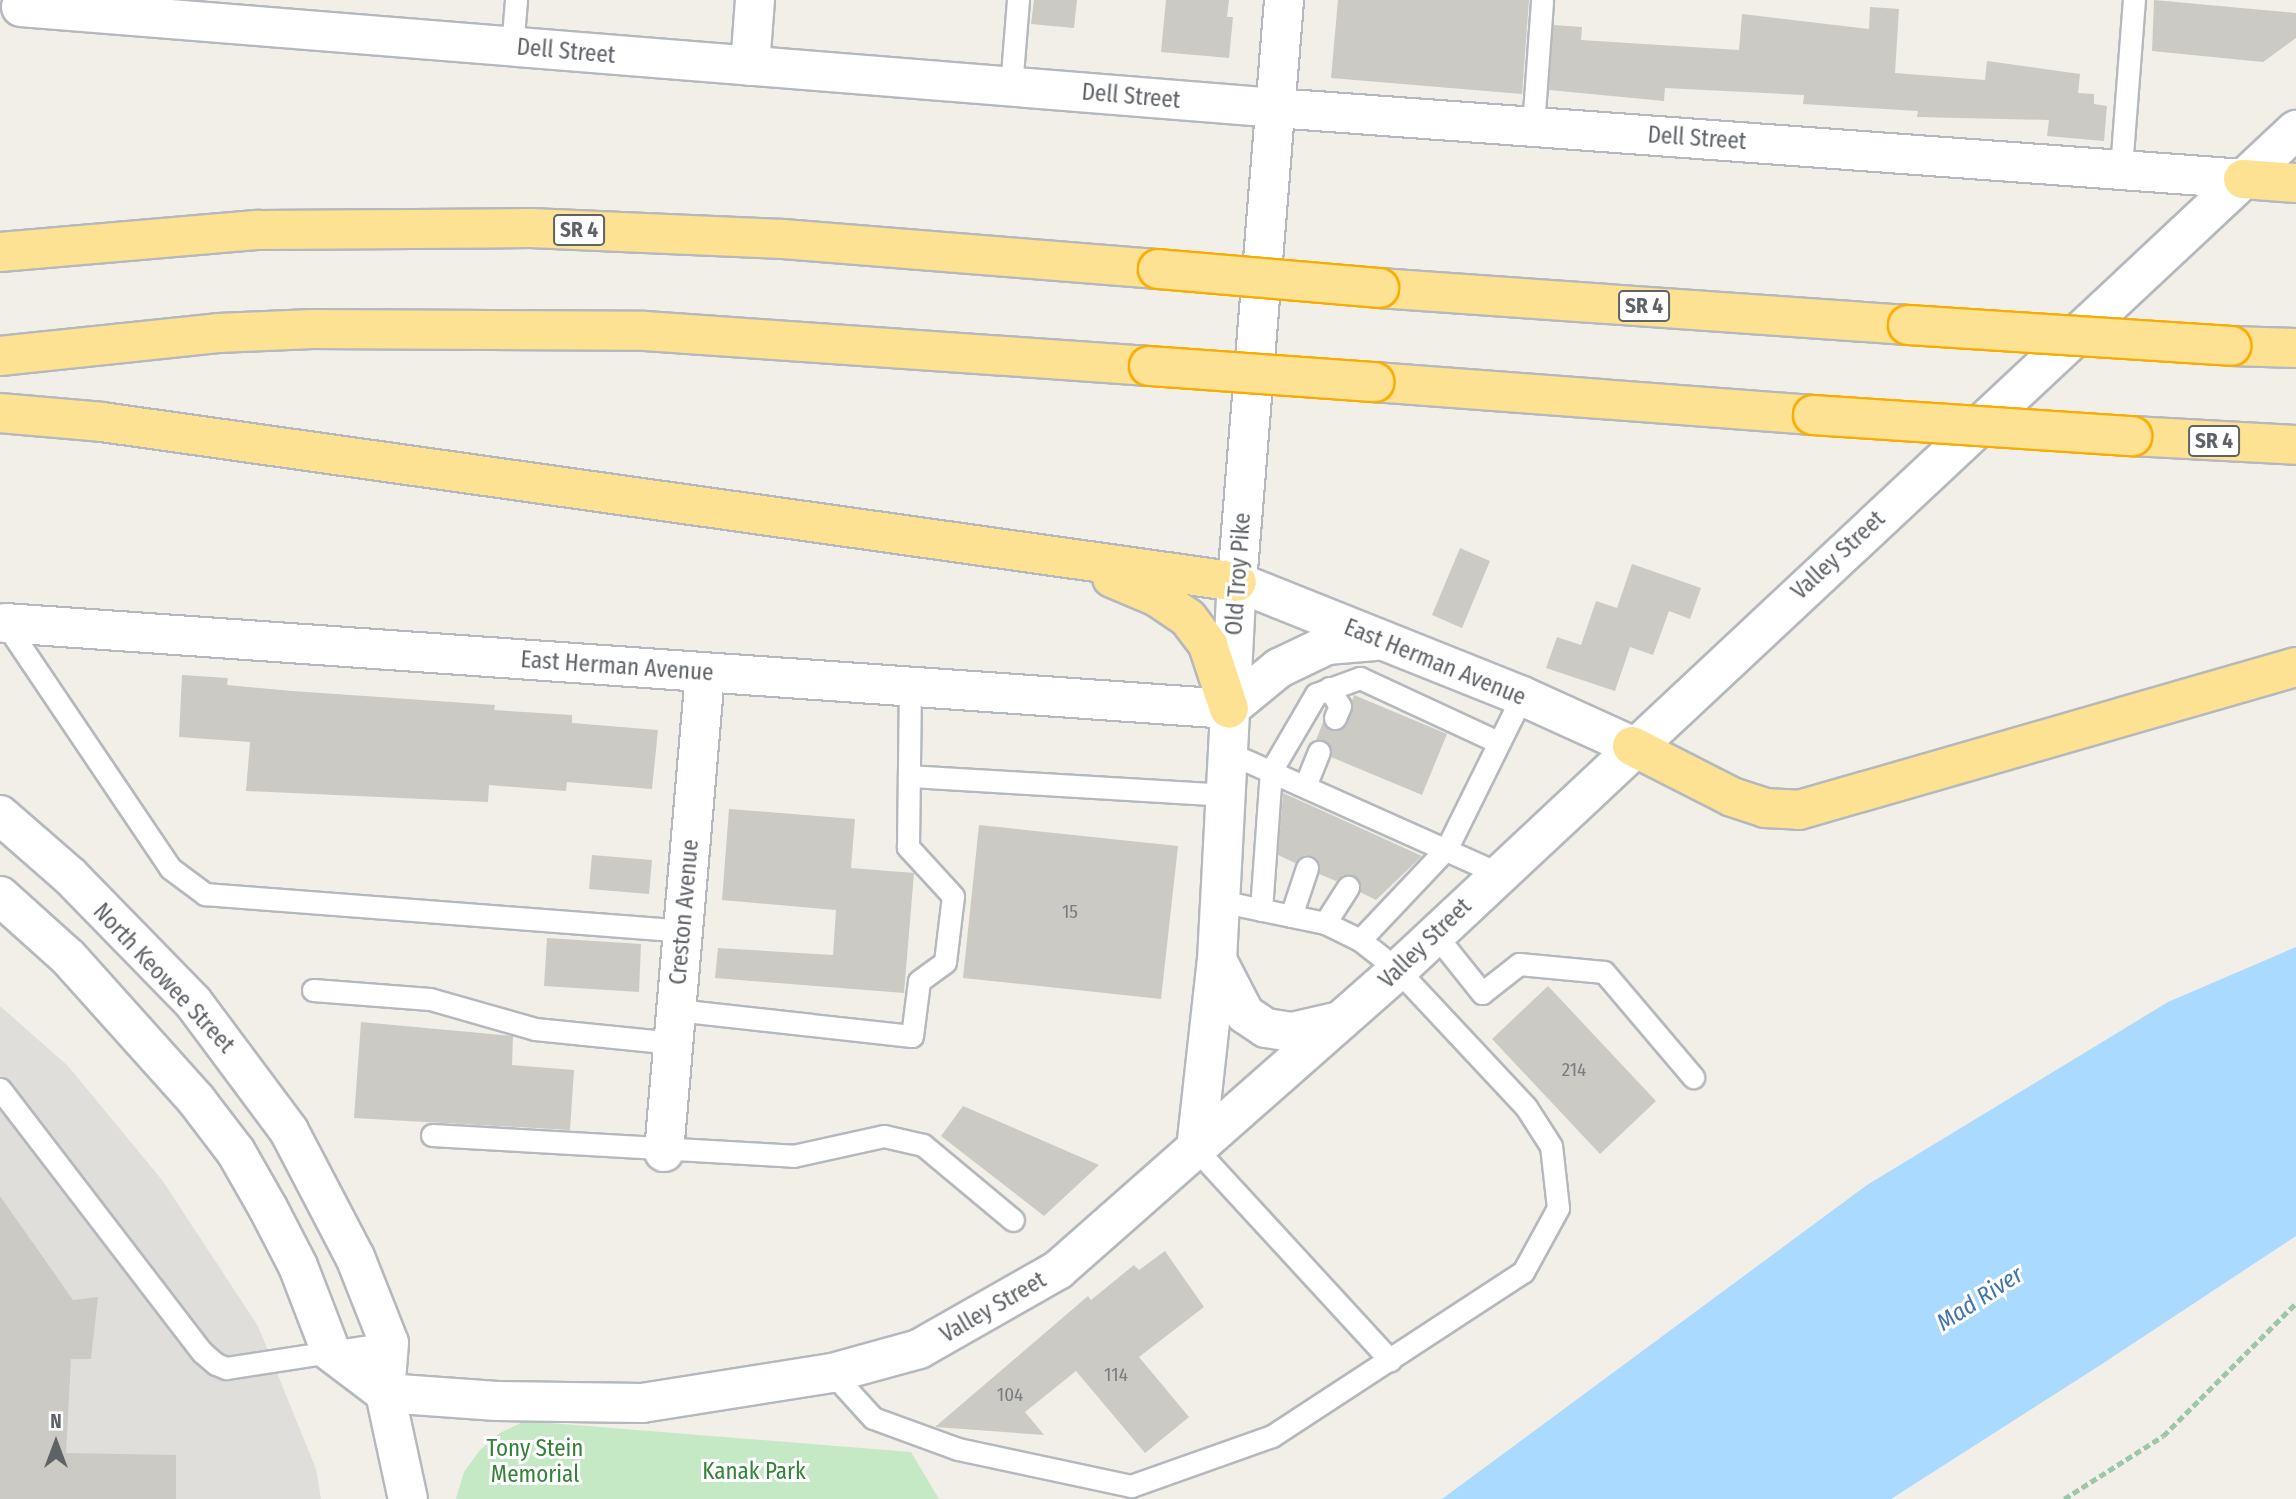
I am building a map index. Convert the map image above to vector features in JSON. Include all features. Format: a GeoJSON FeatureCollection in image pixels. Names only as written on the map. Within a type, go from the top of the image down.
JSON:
{"type":"FeatureCollection","features":[{"type":"Feature","properties":{"kind":"highway"},"geometry":{"type":"LineString","coordinates":[[2243,179],[2296,183]]}},
{"type":"Feature","properties":{"kind":"highway","name":"SR 4"},"geometry":{"type":"LineString","coordinates":[[0,252],[259,230],[530,228],[783,239],[1379,288],[1908,325],[2296,348]]}},
{"type":"Feature","properties":{"kind":"highway","name":"SR 4"},"geometry":{"type":"LineString","coordinates":[[0,356],[218,333],[645,331],[1813,415],[2296,445]]}},
{"type":"Feature","properties":{"kind":"highway"},"geometry":{"type":"LineString","coordinates":[[0,413],[102,422],[1075,562],[1237,582]]}},
{"type":"Feature","properties":{"kind":"highway"},"geometry":{"type":"LineString","coordinates":[[1075,562],[1157,597],[1188,618],[1208,645],[1229,709]]}},
{"type":"Feature","properties":{"kind":"highway"},"geometry":{"type":"LineString","coordinates":[[1632,746],[1732,797],[1765,808],[1798,810],[2296,667]]}},
{"type":"Feature","properties":{"kind":"main road"},"geometry":{"type":"LineString","coordinates":[[750,66],[755,0]]}},
{"type":"Feature","properties":{"kind":"main road","name":"Old Troy Pike"},"geometry":{"type":"LineString","coordinates":[[1196,1149],[1217,960],[1237,582],[1284,0]]}},
{"type":"Feature","properties":{"kind":"main road","name":"Dell Street"},"geometry":{"type":"LineString","coordinates":[[21,7],[284,14],[512,47],[1275,108],[2243,179]]}},
{"type":"Feature","properties":{"kind":"main road","name":"Valley Street"},"geometry":{"type":"LineString","coordinates":[[385,1393],[496,1401],[642,1403],[832,1373],[919,1349],[1058,1270],[1398,970],[1632,746],[2296,130]]}},
{"type":"Feature","properties":{"kind":"main road","name":"East Herman Avenue"},"geometry":{"type":"LineString","coordinates":[[1237,582],[1521,696],[1632,746]]}},
{"type":"Feature","properties":{"kind":"main road","name":"East Herman Avenue"},"geometry":{"type":"LineString","coordinates":[[5,623],[1229,709]]}},
{"type":"Feature","properties":{"kind":"main road"},"geometry":{"type":"LineString","coordinates":[[1229,709],[1279,668],[1327,645],[1379,640]]}},
{"type":"Feature","properties":{"kind":"main road","name":"Creston Avenue"},"geometry":{"type":"LineString","coordinates":[[664,1152],[705,673]]}},
{"type":"Feature","properties":{"kind":"main road","name":"North Keowee Street"},"geometry":{"type":"LineString","coordinates":[[0,815],[70,876],[184,992],[240,1059],[289,1131],[329,1204],[389,1343],[385,1393],[408,1499]]}},
{"type":"Feature","properties":{"kind":"main road"},"geometry":{"type":"LineString","coordinates":[[0,896],[68,957],[197,1101],[236,1152],[298,1266],[331,1352],[385,1393]]}},
{"type":"Feature","properties":{"kind":"main road"},"geometry":{"type":"LineString","coordinates":[[1217,960],[1245,1014],[1266,1028],[1293,1032],[1320,1029],[1342,1020]]}},
{"type":"Feature","properties":{"kind":"lane"},"geometry":{"type":"LineString","coordinates":[[512,47],[516,0]]}},
{"type":"Feature","properties":{"kind":"lane"},"geometry":{"type":"LineString","coordinates":[[1011,87],[1018,0]]}},
{"type":"Feature","properties":{"kind":"lane"},"geometry":{"type":"LineString","coordinates":[[1533,127],[1542,0]]}},
{"type":"Feature","properties":{"kind":"lane"},"geometry":{"type":"LineString","coordinates":[[2120,168],[2134,0]]}},
{"type":"Feature","properties":{"kind":"lane"},"geometry":{"type":"LineString","coordinates":[[5,623],[170,868],[205,894],[683,931]]}},
{"type":"Feature","properties":{"kind":"lane"},"geometry":{"type":"LineString","coordinates":[[1261,910],[1271,771],[1316,694],[1360,678],[1498,742]]}},
{"type":"Feature","properties":{"kind":"lane"},"geometry":{"type":"LineString","coordinates":[[313,990],[430,999],[536,1029],[674,1027],[912,1036],[919,981],[945,962],[953,896],[908,847],[910,687]]}},
{"type":"Feature","properties":{"kind":"lane"},"geometry":{"type":"LineString","coordinates":[[1329,688],[1340,706],[1335,718]]}},
{"type":"Feature","properties":{"kind":"lane"},"geometry":{"type":"LineString","coordinates":[[1360,940],[1447,848],[1521,696]]}},
{"type":"Feature","properties":{"kind":"lane"},"geometry":{"type":"LineString","coordinates":[[1227,752],[1305,786],[1326,804],[1385,830],[1447,848],[1497,873]]}},
{"type":"Feature","properties":{"kind":"lane"},"geometry":{"type":"LineString","coordinates":[[1305,786],[1320,752]]}},
{"type":"Feature","properties":{"kind":"lane"},"geometry":{"type":"LineString","coordinates":[[909,776],[1225,795]]}},
{"type":"Feature","properties":{"kind":"lane"},"geometry":{"type":"LineString","coordinates":[[1291,916],[1307,868]]}},
{"type":"Feature","properties":{"kind":"lane"},"geometry":{"type":"LineString","coordinates":[[1325,923],[1348,887]]}},
{"type":"Feature","properties":{"kind":"lane"},"geometry":{"type":"LineString","coordinates":[[832,1373],[873,1418],[958,1449],[1131,1486],[1272,1436],[1523,1272],[1558,1208],[1551,1146],[1526,1107],[1398,970],[1360,940],[1325,923],[1220,901]]}},
{"type":"Feature","properties":{"kind":"lane"},"geometry":{"type":"LineString","coordinates":[[1434,933],[1482,993],[1519,964],[1604,972],[1693,1077]]}},
{"type":"Feature","properties":{"kind":"lane"},"geometry":{"type":"LineString","coordinates":[[0,1089],[201,1352],[216,1364],[226,1368],[389,1343]]}},
{"type":"Feature","properties":{"kind":"lane"},"geometry":{"type":"LineString","coordinates":[[432,1135],[664,1152],[793,1156],[884,1136],[923,1145],[1013,1220]]}},
{"type":"Feature","properties":{"kind":"lane"},"geometry":{"type":"LineString","coordinates":[[1196,1149],[1390,1360]]}},
{"type":"Feature","properties":{"kind":"path"},"geometry":{"type":"LineString","coordinates":[[2064,1499],[2163,1436],[2296,1303]]}},
{"type":"Feature","properties":{"kind":"shaded area"},"geometry":{"type":"Polygon","coordinates":[[[0,1006],[68,1066],[162,1180],[258,1326],[316,1469],[321,1499],[0,1499],[0,1006]]]}},
{"type":"Feature","properties":{"kind":"green space"},"geometry":{"type":"Polygon","coordinates":[[[525,1421],[911,1452],[939,1499],[456,1499],[464,1472],[480,1450],[500,1433],[525,1421]]]}},
{"type":"Feature","properties":{"kind":"water","name":"Mad River"},"geometry":{"type":"Polygon","coordinates":[[[2296,947],[2296,1236],[2102,1364],[1891,1499],[1442,1499],[1867,1185],[2168,1002],[2296,947]]]}},
{"type":"Feature","properties":{"kind":"building"},"geometry":{"type":"Polygon","coordinates":[[[1034,0],[1077,0],[1074,28],[1031,24],[1034,0]]]}},
{"type":"Feature","properties":{"kind":"building"},"geometry":{"type":"Polygon","coordinates":[[[1166,0],[1229,0],[1227,17],[1233,17],[1229,58],[1161,52],[1166,0]]]}},
{"type":"Feature","properties":{"kind":"building"},"geometry":{"type":"Polygon","coordinates":[[[1338,0],[1529,0],[1522,94],[1331,78],[1338,0]]]}},
{"type":"Feature","properties":{"kind":"building"},"geometry":{"type":"Polygon","coordinates":[[[2154,0],[2296,13],[2296,38],[2263,62],[2152,51],[2154,0]]]}},
{"type":"Feature","properties":{"kind":"building"},"geometry":{"type":"Polygon","coordinates":[[[1870,7],[1899,9],[1895,73],[1985,80],[1987,61],[2080,74],[2078,93],[2094,94],[2094,104],[2107,106],[2104,141],[2047,136],[2049,120],[1917,117],[1918,111],[1803,104],[1804,95],[1665,88],[1664,101],[1549,90],[1553,25],[1582,27],[1581,40],[1739,50],[1742,14],[1869,29],[1870,7]]]}},
{"type":"Feature","properties":{"kind":"building"},"geometry":{"type":"Polygon","coordinates":[[[1460,548],[1490,561],[1462,628],[1432,615],[1460,548]]]}},
{"type":"Feature","properties":{"kind":"building"},"geometry":{"type":"Polygon","coordinates":[[[1632,564],[1701,588],[1690,619],[1669,611],[1653,655],[1630,647],[1615,691],[1546,668],[1557,637],[1581,645],[1596,601],[1617,608],[1632,564]]]}},
{"type":"Feature","properties":{"kind":"building"},"geometry":{"type":"Polygon","coordinates":[[[182,675],[228,678],[227,685],[495,705],[494,710],[572,715],[572,723],[658,730],[652,789],[567,782],[566,791],[489,785],[488,802],[246,791],[250,742],[179,737],[182,675]]]}},
{"type":"Feature","properties":{"kind":"building"},"geometry":{"type":"Polygon","coordinates":[[[1354,695],[1447,734],[1422,795],[1331,757],[1329,744],[1316,740],[1323,722],[1331,730],[1343,728],[1354,695]]]}},
{"type":"Feature","properties":{"kind":"building"},"geometry":{"type":"Polygon","coordinates":[[[1283,793],[1422,856],[1376,900],[1360,892],[1354,876],[1343,875],[1336,881],[1319,874],[1320,865],[1312,856],[1304,855],[1295,863],[1278,855],[1283,793]]]}},
{"type":"Feature","properties":{"kind":"building"},"geometry":{"type":"Polygon","coordinates":[[[729,809],[855,819],[851,868],[914,873],[904,993],[715,978],[718,948],[833,955],[836,910],[722,900],[729,809]]]}},
{"type":"Feature","properties":{"kind":"building"},"geometry":{"type":"Polygon","coordinates":[[[979,825],[1178,846],[1161,999],[963,978],[979,825]]]}},
{"type":"Feature","properties":{"kind":"building"},"geometry":{"type":"Polygon","coordinates":[[[592,855],[652,860],[649,894],[589,889],[592,855]]]}},
{"type":"Feature","properties":{"kind":"building"},"geometry":{"type":"Polygon","coordinates":[[[547,938],[641,944],[639,992],[544,986],[547,938]]]}},
{"type":"Feature","properties":{"kind":"building"},"geometry":{"type":"Polygon","coordinates":[[[1548,986],[1656,1101],[1600,1154],[1492,1039],[1548,986]]]}},
{"type":"Feature","properties":{"kind":"building"},"geometry":{"type":"Polygon","coordinates":[[[361,1022],[513,1036],[512,1065],[574,1070],[570,1130],[354,1118],[361,1022]]]}},
{"type":"Feature","properties":{"kind":"building"},"geometry":{"type":"Polygon","coordinates":[[[963,1106],[1099,1165],[1044,1216],[941,1136],[963,1106]]]}},
{"type":"Feature","properties":{"kind":"building"},"geometry":{"type":"Polygon","coordinates":[[[0,1196],[73,1300],[98,1297],[91,1359],[71,1359],[66,1453],[176,1455],[176,1499],[0,1499],[0,1196]]]}},
{"type":"Feature","properties":{"kind":"building"},"geometry":{"type":"Polygon","coordinates":[[[1165,1251],[1204,1307],[1139,1357],[1189,1417],[1145,1453],[1076,1371],[1025,1412],[1044,1435],[935,1427],[1088,1296],[1091,1300],[1134,1265],[1139,1270],[1165,1251]]]}},
{"type":"Feature","properties":{"kind":"park label","name":"Tony Stein Memorial"},"geometry":{"type":"Point","coordinates":[535,1461]}},
{"type":"Feature","properties":{"kind":"park label","name":"Kanak Park"},"geometry":{"type":"Point","coordinates":[754,1471]}}]}
